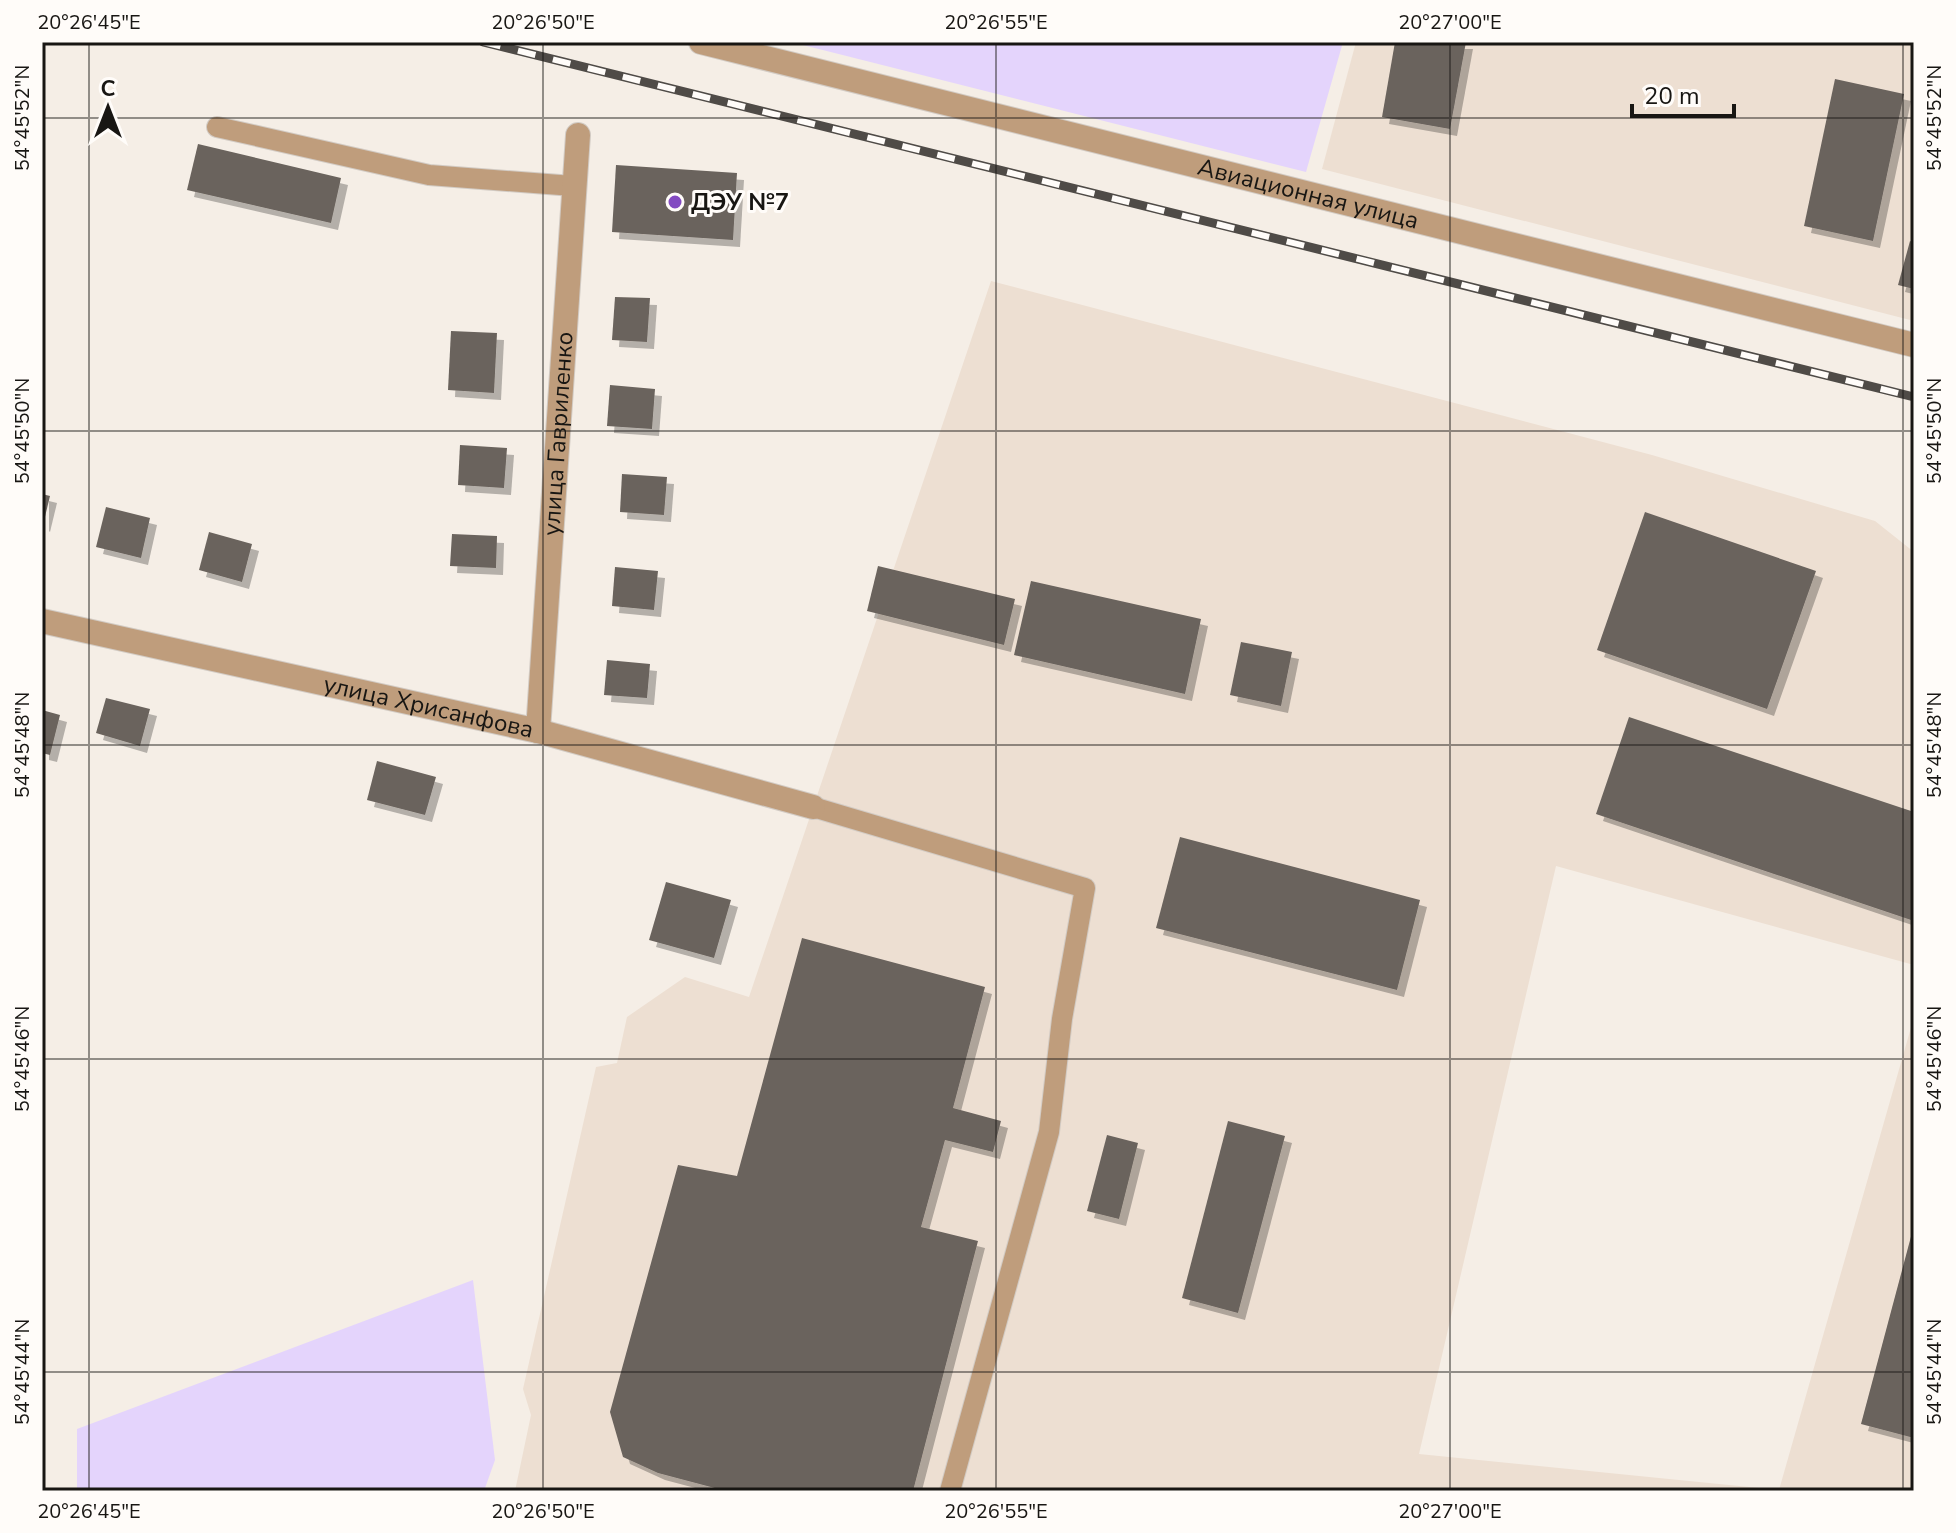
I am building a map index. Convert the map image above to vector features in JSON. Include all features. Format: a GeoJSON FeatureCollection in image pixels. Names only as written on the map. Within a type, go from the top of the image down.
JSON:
{"type":"FeatureCollection","features":[{"type":"Feature","properties":{"kind":"street","name":"Авиационная улица"},"geometry":{"type":"LineString","coordinates":[[701,42],[1914,345]]}},
{"type":"Feature","properties":{"kind":"street","name":"улица Гавриленко"},"geometry":{"type":"LineString","coordinates":[[538,731],[578,135]]}},
{"type":"Feature","properties":{"kind":"street","name":"улица Хрисанфова"},"geometry":{"type":"LineString","coordinates":[[42,621],[538,731],[813,807]]}},
{"type":"Feature","properties":{"kind":"lane"},"geometry":{"type":"LineString","coordinates":[[217,127],[429,175],[573,186]]}},
{"type":"Feature","properties":{"kind":"lane"},"geometry":{"type":"LineString","coordinates":[[813,807],[1085,888],[1062,1019],[1049,1132],[950,1491]]}},
{"type":"Feature","properties":{"kind":"shaded area"},"geometry":{"type":"Polygon","coordinates":[[[791,42],[1343,42],[1306,172],[791,42]]]}},
{"type":"Feature","properties":{"kind":"shaded area"},"geometry":{"type":"Polygon","coordinates":[[[1356,42],[1914,42],[1914,321],[1322,169],[1356,42]]]}},
{"type":"Feature","properties":{"kind":"shaded area"},"geometry":{"type":"Polygon","coordinates":[[[991,281],[1652,455],[1875,521],[1914,552],[1914,965],[1556,866],[1419,1454],[1779,1490],[1914,1017],[1914,1491],[515,1491],[531,1415],[523,1389],[596,1067],[617,1063],[627,1017],[685,977],[749,997],[991,281]]]}},
{"type":"Feature","properties":{"kind":"shaded area"},"geometry":{"type":"Polygon","coordinates":[[[473,1280],[495,1460],[484,1491],[77,1491],[77,1429],[473,1280]]]}},
{"type":"Feature","properties":{"kind":"building"},"geometry":{"type":"Polygon","coordinates":[[[1395,42],[1466,42],[1450,129],[1382,117],[1395,42]]]}},
{"type":"Feature","properties":{"kind":"building"},"geometry":{"type":"Polygon","coordinates":[[[1835,79],[1904,94],[1873,241],[1804,226],[1835,79]]]}},
{"type":"Feature","properties":{"kind":"building"},"geometry":{"type":"Polygon","coordinates":[[[198,144],[341,178],[331,223],[187,190],[198,144]]]}},
{"type":"Feature","properties":{"kind":"building","name":"ДЭУ №7"},"geometry":{"type":"Polygon","coordinates":[[[616,165],[737,173],[733,240],[612,232],[616,165]]]}},
{"type":"Feature","properties":{"kind":"building"},"geometry":{"type":"Polygon","coordinates":[[[1910,241],[1914,243],[1914,289],[1898,285],[1910,241]]]}},
{"type":"Feature","properties":{"kind":"building"},"geometry":{"type":"Polygon","coordinates":[[[615,297],[650,298],[647,342],[612,340],[615,297]]]}},
{"type":"Feature","properties":{"kind":"building"},"geometry":{"type":"Polygon","coordinates":[[[451,331],[497,333],[494,393],[448,390],[451,331]]]}},
{"type":"Feature","properties":{"kind":"building"},"geometry":{"type":"Polygon","coordinates":[[[610,385],[655,389],[652,429],[607,426],[610,385]]]}},
{"type":"Feature","properties":{"kind":"building"},"geometry":{"type":"Polygon","coordinates":[[[460,445],[507,448],[504,488],[458,485],[460,445]]]}},
{"type":"Feature","properties":{"kind":"building"},"geometry":{"type":"Polygon","coordinates":[[[622,474],[667,477],[664,515],[620,512],[622,474]]]}},
{"type":"Feature","properties":{"kind":"building"},"geometry":{"type":"Polygon","coordinates":[[[42,494],[50,496],[43,525],[42,524],[42,494]]]}},
{"type":"Feature","properties":{"kind":"building"},"geometry":{"type":"Polygon","coordinates":[[[106,507],[150,518],[141,558],[96,547],[106,507]]]}},
{"type":"Feature","properties":{"kind":"building"},"geometry":{"type":"Polygon","coordinates":[[[1645,512],[1816,571],[1767,709],[1597,650],[1645,512]]]}},
{"type":"Feature","properties":{"kind":"building"},"geometry":{"type":"Polygon","coordinates":[[[209,532],[252,544],[242,582],[199,570],[209,532]]]}},
{"type":"Feature","properties":{"kind":"building"},"geometry":{"type":"Polygon","coordinates":[[[452,534],[497,536],[496,568],[450,566],[452,534]]]}},
{"type":"Feature","properties":{"kind":"building"},"geometry":{"type":"Polygon","coordinates":[[[878,566],[1015,599],[1004,645],[867,611],[878,566]]]}},
{"type":"Feature","properties":{"kind":"building"},"geometry":{"type":"Polygon","coordinates":[[[615,567],[658,571],[654,610],[612,606],[615,567]]]}},
{"type":"Feature","properties":{"kind":"building"},"geometry":{"type":"Polygon","coordinates":[[[1031,581],[1201,619],[1185,694],[1014,655],[1031,581]]]}},
{"type":"Feature","properties":{"kind":"building"},"geometry":{"type":"Polygon","coordinates":[[[1241,642],[1292,652],[1281,706],[1230,695],[1241,642]]]}},
{"type":"Feature","properties":{"kind":"building"},"geometry":{"type":"Polygon","coordinates":[[[607,660],[650,664],[647,698],[604,695],[607,660]]]}},
{"type":"Feature","properties":{"kind":"building"},"geometry":{"type":"Polygon","coordinates":[[[106,698],[150,709],[140,746],[96,733],[106,698]]]}},
{"type":"Feature","properties":{"kind":"building"},"geometry":{"type":"Polygon","coordinates":[[[42,710],[60,715],[50,755],[42,753],[42,710]]]}},
{"type":"Feature","properties":{"kind":"building"},"geometry":{"type":"Polygon","coordinates":[[[1629,717],[1914,812],[1914,921],[1596,814],[1629,717]]]}},
{"type":"Feature","properties":{"kind":"building"},"geometry":{"type":"Polygon","coordinates":[[[377,761],[436,777],[425,815],[367,800],[377,761]]]}},
{"type":"Feature","properties":{"kind":"building"},"geometry":{"type":"Polygon","coordinates":[[[1180,837],[1420,900],[1397,990],[1156,928],[1180,837]]]}},
{"type":"Feature","properties":{"kind":"building"},"geometry":{"type":"Polygon","coordinates":[[[666,882],[731,900],[714,958],[649,940],[666,882]]]}},
{"type":"Feature","properties":{"kind":"building"},"geometry":{"type":"Polygon","coordinates":[[[802,938],[985,987],[953,1108],[1001,1121],[993,1152],[945,1140],[921,1227],[978,1241],[913,1491],[726,1491],[658,1473],[623,1457],[610,1412],[678,1165],[737,1176],[802,938]]]}},
{"type":"Feature","properties":{"kind":"building"},"geometry":{"type":"Polygon","coordinates":[[[1228,1121],[1285,1136],[1238,1313],[1182,1298],[1228,1121]]]}},
{"type":"Feature","properties":{"kind":"building"},"geometry":{"type":"Polygon","coordinates":[[[1107,1135],[1138,1143],[1119,1219],[1087,1211],[1107,1135]]]}},
{"type":"Feature","properties":{"kind":"building"},"geometry":{"type":"Polygon","coordinates":[[[1914,1229],[1914,1438],[1861,1424],[1914,1229]]]}},
{"type":"Feature","properties":{"kind":"railway"},"geometry":{"type":"LineString","coordinates":[[483,42],[1914,397]]}},
{"type":"Feature","properties":{"kind":"place","name":"ДЭУ №7"},"geometry":{"type":"Point","coordinates":[675,202]}}]}
